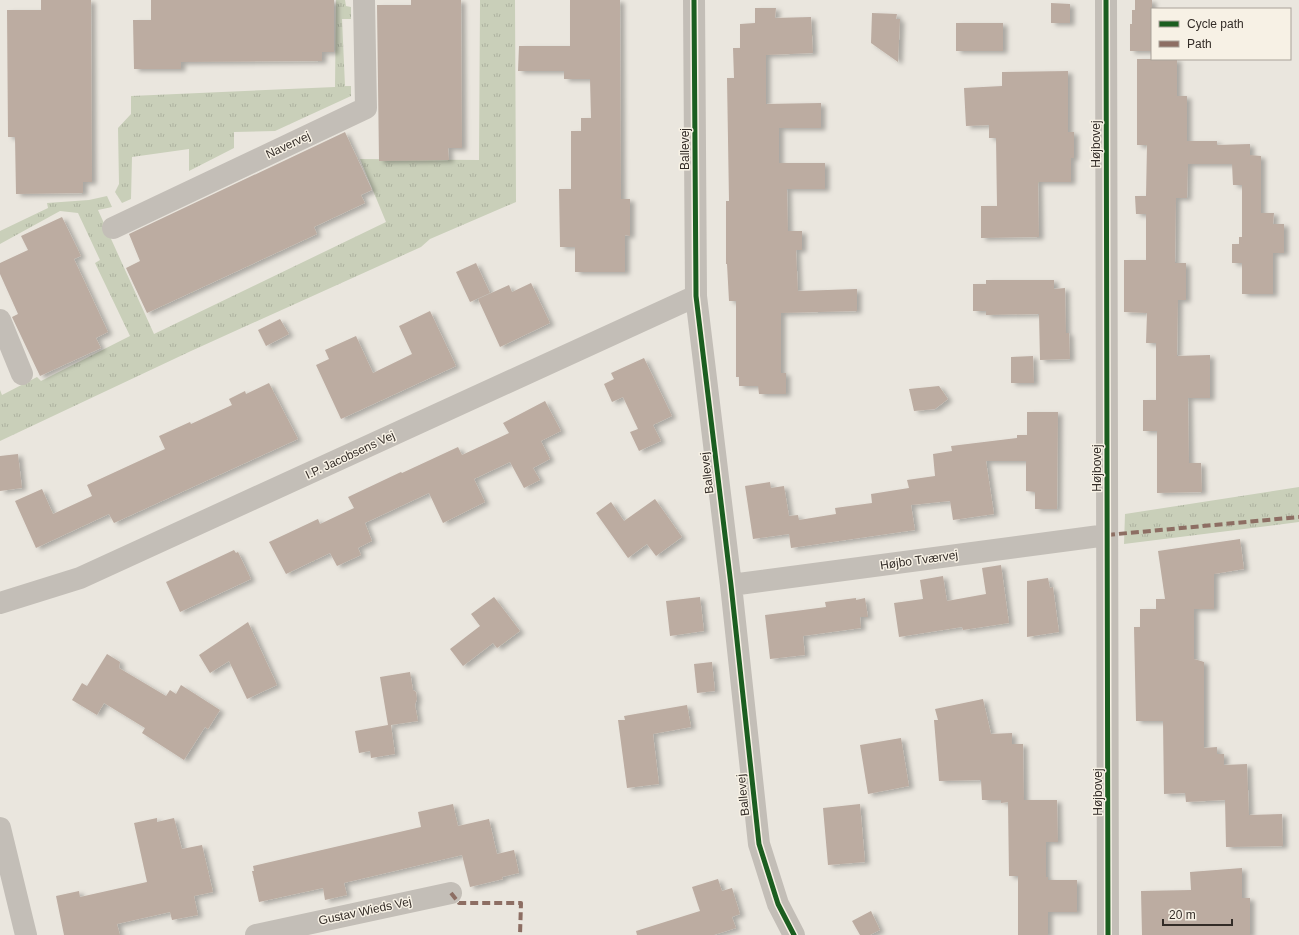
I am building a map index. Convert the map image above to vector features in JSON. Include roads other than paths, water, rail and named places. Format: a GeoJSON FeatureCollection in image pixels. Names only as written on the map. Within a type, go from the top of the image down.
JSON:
{"type":"FeatureCollection","features":[{"type":"Feature","properties":{"kind":"street","name":"Navervej"},"geometry":{"type":"LineString","coordinates":[[113,228],[366,108],[364,0]]}},
{"type":"Feature","properties":{"kind":"street","name":"Ballevej"},"geometry":{"type":"LineString","coordinates":[[694,0],[696,296],[731,585],[758,844],[778,904],[794,935]]}},
{"type":"Feature","properties":{"kind":"street","name":"Højbovej"},"geometry":{"type":"LineString","coordinates":[[1106,0],[1108,935]]}},
{"type":"Feature","properties":{"kind":"street","name":"I.P. Jacobsens Vej"},"geometry":{"type":"LineString","coordinates":[[0,603],[80,578],[696,296]]}},
{"type":"Feature","properties":{"kind":"street"},"geometry":{"type":"LineString","coordinates":[[0,320],[22,374]]}},
{"type":"Feature","properties":{"kind":"street","name":"Højbo Tværvej"},"geometry":{"type":"LineString","coordinates":[[731,585],[1107,534]]}},
{"type":"Feature","properties":{"kind":"street"},"geometry":{"type":"LineString","coordinates":[[0,828],[26,935]]}},
{"type":"Feature","properties":{"kind":"street","name":"Gustav Wieds Vej"},"geometry":{"type":"LineString","coordinates":[[256,935],[451,893]]}}]}
